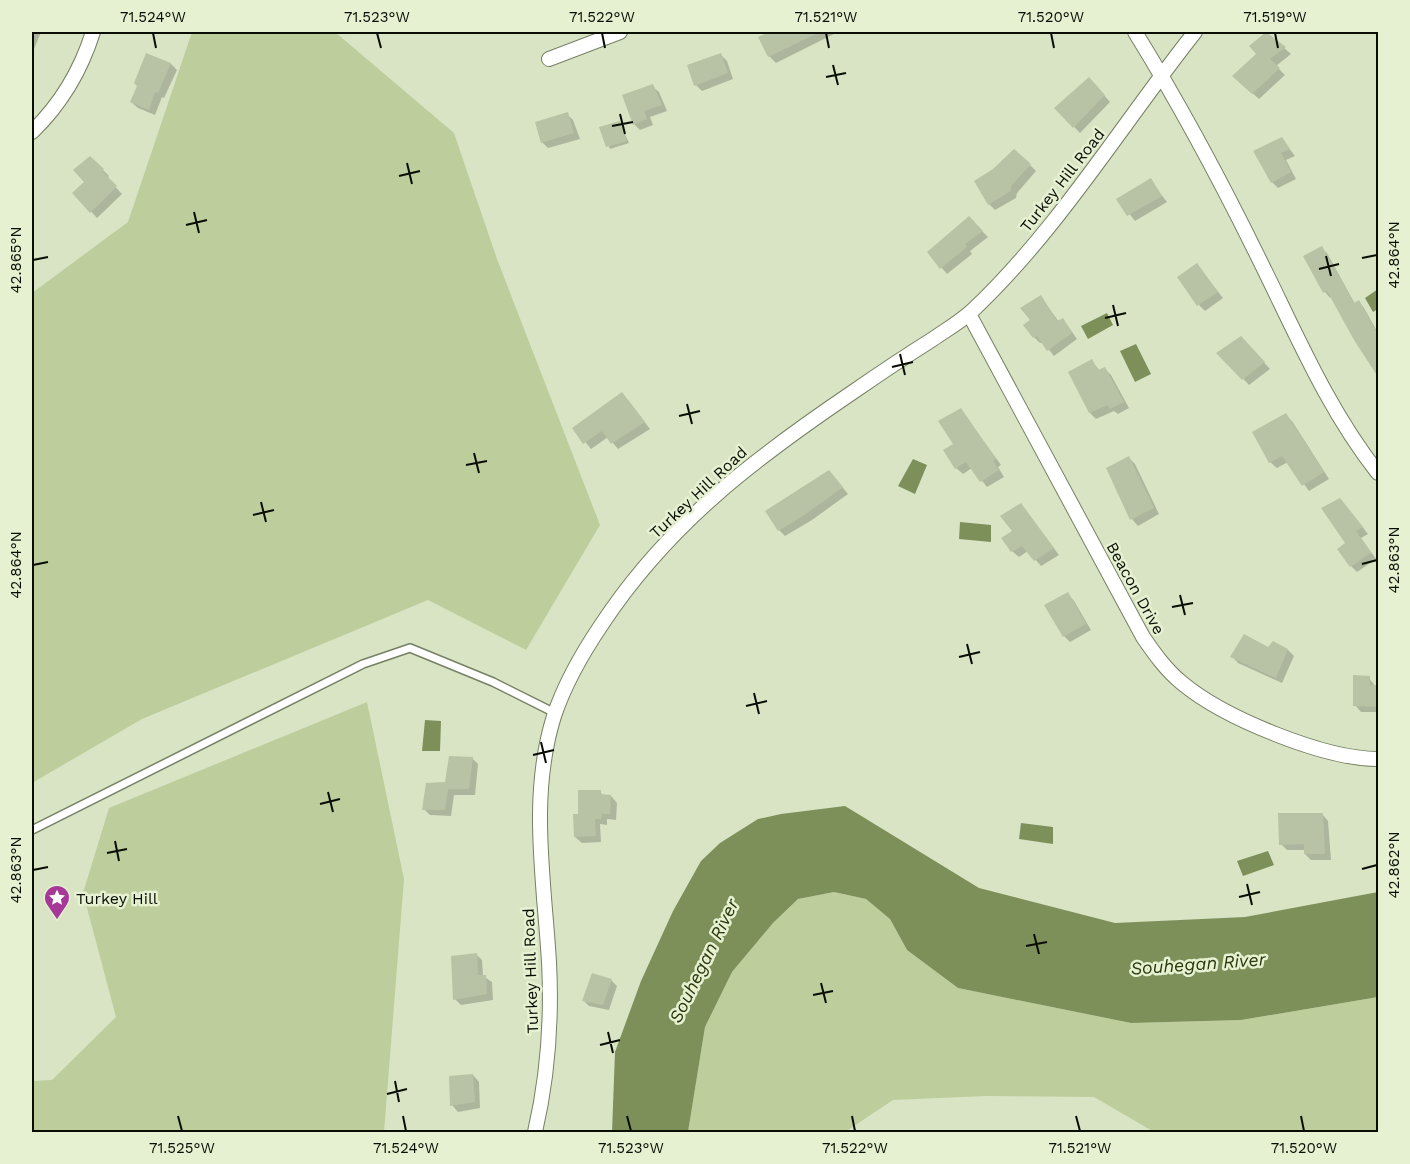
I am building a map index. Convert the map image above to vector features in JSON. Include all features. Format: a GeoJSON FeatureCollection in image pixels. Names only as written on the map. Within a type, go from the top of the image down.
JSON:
{"type":"FeatureCollection","features":[{"type":"Feature","properties":{"kind":"street"},"geometry":{"type":"LineString","coordinates":[[32,132],[68,90],[85,57],[93,32]]}},
{"type":"Feature","properties":{"kind":"street"},"geometry":{"type":"LineString","coordinates":[[549,59],[620,32]]}},
{"type":"Feature","properties":{"kind":"street"},"geometry":{"type":"LineString","coordinates":[[1135,32],[1161,74],[1223,187],[1320,383],[1352,438],[1378,473]]}},
{"type":"Feature","properties":{"kind":"street","name":"Turkey Hill Road"},"geometry":{"type":"LineString","coordinates":[[535,1132],[544,1090],[549,1049],[549,965],[539,796],[544,754],[555,713],[572,675],[616,603],[656,553],[700,508],[748,466],[798,429],[969,314],[1016,266],[1111,147],[1161,74],[1195,32]]}},
{"type":"Feature","properties":{"kind":"street","name":"Beacon Drive"},"geometry":{"type":"LineString","coordinates":[[969,314],[1143,637],[1167,669],[1199,695],[1246,720],[1294,741],[1352,758],[1378,759]]}},
{"type":"Feature","properties":{"kind":"lane"},"geometry":{"type":"LineString","coordinates":[[32,830],[363,664],[411,648],[493,682],[555,713]]}},
{"type":"Feature","properties":{"kind":"shaded area"},"geometry":{"type":"Polygon","coordinates":[[[192,32],[335,32],[454,133],[497,259],[600,525],[526,650],[428,600],[142,719],[32,783],[32,293],[128,222],[192,32]]]}},
{"type":"Feature","properties":{"kind":"shaded area"},"geometry":{"type":"Polygon","coordinates":[[[367,702],[404,879],[384,1132],[32,1132],[32,1081],[52,1080],[116,1017],[83,893],[109,808],[367,702]]]}},
{"type":"Feature","properties":{"kind":"shaded area"},"geometry":{"type":"Polygon","coordinates":[[[834,892],[866,899],[890,919],[907,950],[958,988],[1131,1023],[1241,1020],[1378,997],[1378,1128],[1373,1132],[1154,1132],[1094,1097],[987,1096],[893,1100],[845,1132],[688,1132],[705,1027],[732,972],[773,923],[798,899],[834,892]]]}},
{"type":"Feature","properties":{"kind":"water"},"geometry":{"type":"Polygon","coordinates":[[[1378,289],[1378,309],[1373,312],[1365,298],[1378,289]]]}},
{"type":"Feature","properties":{"kind":"water"},"geometry":{"type":"Polygon","coordinates":[[[1107,313],[1113,325],[1088,339],[1081,326],[1107,313]]]}},
{"type":"Feature","properties":{"kind":"water"},"geometry":{"type":"Polygon","coordinates":[[[1136,344],[1151,374],[1135,382],[1120,351],[1136,344]]]}},
{"type":"Feature","properties":{"kind":"water"},"geometry":{"type":"Polygon","coordinates":[[[913,459],[927,465],[915,494],[898,486],[913,459]]]}},
{"type":"Feature","properties":{"kind":"water"},"geometry":{"type":"Polygon","coordinates":[[[960,522],[991,525],[991,542],[959,539],[960,522]]]}},
{"type":"Feature","properties":{"kind":"water"},"geometry":{"type":"Polygon","coordinates":[[[425,720],[441,721],[440,751],[422,751],[425,720]]]}},
{"type":"Feature","properties":{"kind":"water","name":"Souhegan River"},"geometry":{"type":"Polygon","coordinates":[[[845,806],[979,888],[1115,923],[1245,917],[1378,892],[1378,997],[1241,1020],[1131,1023],[958,988],[907,950],[890,919],[866,899],[834,892],[798,899],[773,923],[732,972],[705,1027],[688,1132],[612,1132],[615,1052],[641,981],[673,911],[701,861],[720,843],[758,819],[845,806]]]}},
{"type":"Feature","properties":{"kind":"water"},"geometry":{"type":"Polygon","coordinates":[[[1021,823],[1053,827],[1053,844],[1019,839],[1021,823]]]}},
{"type":"Feature","properties":{"kind":"water"},"geometry":{"type":"Polygon","coordinates":[[[1268,851],[1274,865],[1243,876],[1237,861],[1268,851]]]}},
{"type":"Feature","properties":{"kind":"building"},"geometry":{"type":"Polygon","coordinates":[[[769,32],[820,32],[768,57],[758,37],[769,32]]]}},
{"type":"Feature","properties":{"kind":"building"},"geometry":{"type":"Polygon","coordinates":[[[1266,32],[1286,47],[1270,59],[1280,68],[1252,94],[1232,76],[1256,54],[1249,46],[1266,32]]]}},
{"type":"Feature","properties":{"kind":"building"},"geometry":{"type":"Polygon","coordinates":[[[146,53],[171,63],[158,93],[155,92],[149,110],[130,102],[137,86],[134,83],[146,53]]]}},
{"type":"Feature","properties":{"kind":"building"},"geometry":{"type":"Polygon","coordinates":[[[721,53],[728,73],[694,86],[687,65],[721,53]]]}},
{"type":"Feature","properties":{"kind":"building"},"geometry":{"type":"Polygon","coordinates":[[[1089,77],[1105,95],[1073,128],[1054,108],[1089,77]]]}},
{"type":"Feature","properties":{"kind":"building"},"geometry":{"type":"Polygon","coordinates":[[[653,84],[662,105],[644,111],[647,119],[633,125],[622,95],[653,84]]]}},
{"type":"Feature","properties":{"kind":"building"},"geometry":{"type":"Polygon","coordinates":[[[568,112],[574,133],[541,143],[535,122],[568,112]]]}},
{"type":"Feature","properties":{"kind":"building"},"geometry":{"type":"Polygon","coordinates":[[[620,121],[627,141],[606,147],[599,127],[620,121]]]}},
{"type":"Feature","properties":{"kind":"building"},"geometry":{"type":"Polygon","coordinates":[[[1282,137],[1290,149],[1281,153],[1291,172],[1271,183],[1253,151],[1282,137]]]}},
{"type":"Feature","properties":{"kind":"building"},"geometry":{"type":"Polygon","coordinates":[[[1014,149],[1031,164],[1011,186],[1011,191],[988,205],[974,181],[993,169],[1014,149]]]}},
{"type":"Feature","properties":{"kind":"building"},"geometry":{"type":"Polygon","coordinates":[[[90,156],[117,186],[90,213],[72,193],[84,182],[73,170],[90,156]]]}},
{"type":"Feature","properties":{"kind":"building"},"geometry":{"type":"Polygon","coordinates":[[[1151,178],[1162,196],[1127,216],[1116,199],[1151,178]]]}},
{"type":"Feature","properties":{"kind":"building"},"geometry":{"type":"Polygon","coordinates":[[[969,216],[983,231],[965,244],[967,247],[940,269],[927,252],[969,216]]]}},
{"type":"Feature","properties":{"kind":"building"},"geometry":{"type":"Polygon","coordinates":[[[1322,246],[1354,303],[1359,300],[1378,335],[1378,377],[1327,291],[1323,293],[1303,256],[1322,246]]]}},
{"type":"Feature","properties":{"kind":"building"},"geometry":{"type":"Polygon","coordinates":[[[1197,263],[1218,292],[1197,306],[1177,277],[1197,263]]]}},
{"type":"Feature","properties":{"kind":"building"},"geometry":{"type":"Polygon","coordinates":[[[1041,295],[1057,321],[1063,318],[1072,333],[1047,351],[1037,336],[1033,338],[1023,325],[1030,320],[1020,308],[1041,295]]]}},
{"type":"Feature","properties":{"kind":"building"},"geometry":{"type":"Polygon","coordinates":[[[1241,336],[1265,362],[1242,380],[1216,353],[1241,336]]]}},
{"type":"Feature","properties":{"kind":"building"},"geometry":{"type":"Polygon","coordinates":[[[1092,359],[1098,370],[1105,367],[1124,402],[1110,409],[1108,405],[1089,413],[1068,372],[1092,359]]]}},
{"type":"Feature","properties":{"kind":"building"},"geometry":{"type":"Polygon","coordinates":[[[622,392],[645,422],[611,444],[602,431],[583,444],[572,428],[622,392]]]}},
{"type":"Feature","properties":{"kind":"building"},"geometry":{"type":"Polygon","coordinates":[[[961,408],[996,459],[993,461],[999,470],[980,482],[966,462],[955,469],[943,450],[953,444],[938,421],[961,408]]]}},
{"type":"Feature","properties":{"kind":"building"},"geometry":{"type":"Polygon","coordinates":[[[1286,413],[1324,472],[1302,486],[1282,456],[1269,463],[1252,432],[1286,413]]]}},
{"type":"Feature","properties":{"kind":"building"},"geometry":{"type":"Polygon","coordinates":[[[1129,456],[1154,508],[1130,520],[1106,468],[1129,456]]]}},
{"type":"Feature","properties":{"kind":"building"},"geometry":{"type":"Polygon","coordinates":[[[829,470],[843,487],[778,531],[765,511],[829,470]]]}},
{"type":"Feature","properties":{"kind":"building"},"geometry":{"type":"Polygon","coordinates":[[[1340,498],[1363,527],[1356,531],[1371,553],[1350,567],[1337,549],[1345,543],[1321,508],[1340,498]]]}},
{"type":"Feature","properties":{"kind":"building"},"geometry":{"type":"Polygon","coordinates":[[[1021,503],[1054,548],[1034,561],[1022,546],[1011,552],[1001,538],[1012,531],[1000,516],[1021,503]]]}},
{"type":"Feature","properties":{"kind":"building"},"geometry":{"type":"Polygon","coordinates":[[[1068,592],[1086,624],[1063,637],[1044,605],[1068,592]]]}},
{"type":"Feature","properties":{"kind":"building"},"geometry":{"type":"Polygon","coordinates":[[[1244,634],[1268,647],[1273,641],[1288,649],[1276,678],[1230,657],[1244,634]]]}},
{"type":"Feature","properties":{"kind":"building"},"geometry":{"type":"Polygon","coordinates":[[[1353,675],[1370,676],[1370,685],[1378,685],[1378,707],[1353,706],[1353,675]]]}},
{"type":"Feature","properties":{"kind":"building"},"geometry":{"type":"Polygon","coordinates":[[[449,756],[473,757],[469,789],[448,789],[445,810],[422,810],[426,783],[445,782],[449,756]]]}},
{"type":"Feature","properties":{"kind":"building"},"geometry":{"type":"Polygon","coordinates":[[[578,790],[601,790],[601,794],[611,795],[610,814],[602,814],[601,819],[595,819],[596,836],[574,837],[573,814],[578,814],[578,790]]]}},
{"type":"Feature","properties":{"kind":"building"},"geometry":{"type":"Polygon","coordinates":[[[1278,813],[1323,813],[1325,854],[1304,854],[1304,844],[1279,845],[1278,813]]]}},
{"type":"Feature","properties":{"kind":"building"},"geometry":{"type":"Polygon","coordinates":[[[477,953],[478,975],[486,975],[487,994],[453,1000],[451,956],[477,953]]]}},
{"type":"Feature","properties":{"kind":"building"},"geometry":{"type":"Polygon","coordinates":[[[592,973],[612,979],[603,1005],[582,1001],[592,973]]]}},
{"type":"Feature","properties":{"kind":"building"},"geometry":{"type":"Polygon","coordinates":[[[473,1074],[475,1102],[450,1106],[449,1076],[473,1074]]]}},
{"type":"Feature","properties":{"kind":"place","name":"Turkey Hill"},"geometry":{"type":"Point","coordinates":[57,921]}}]}
